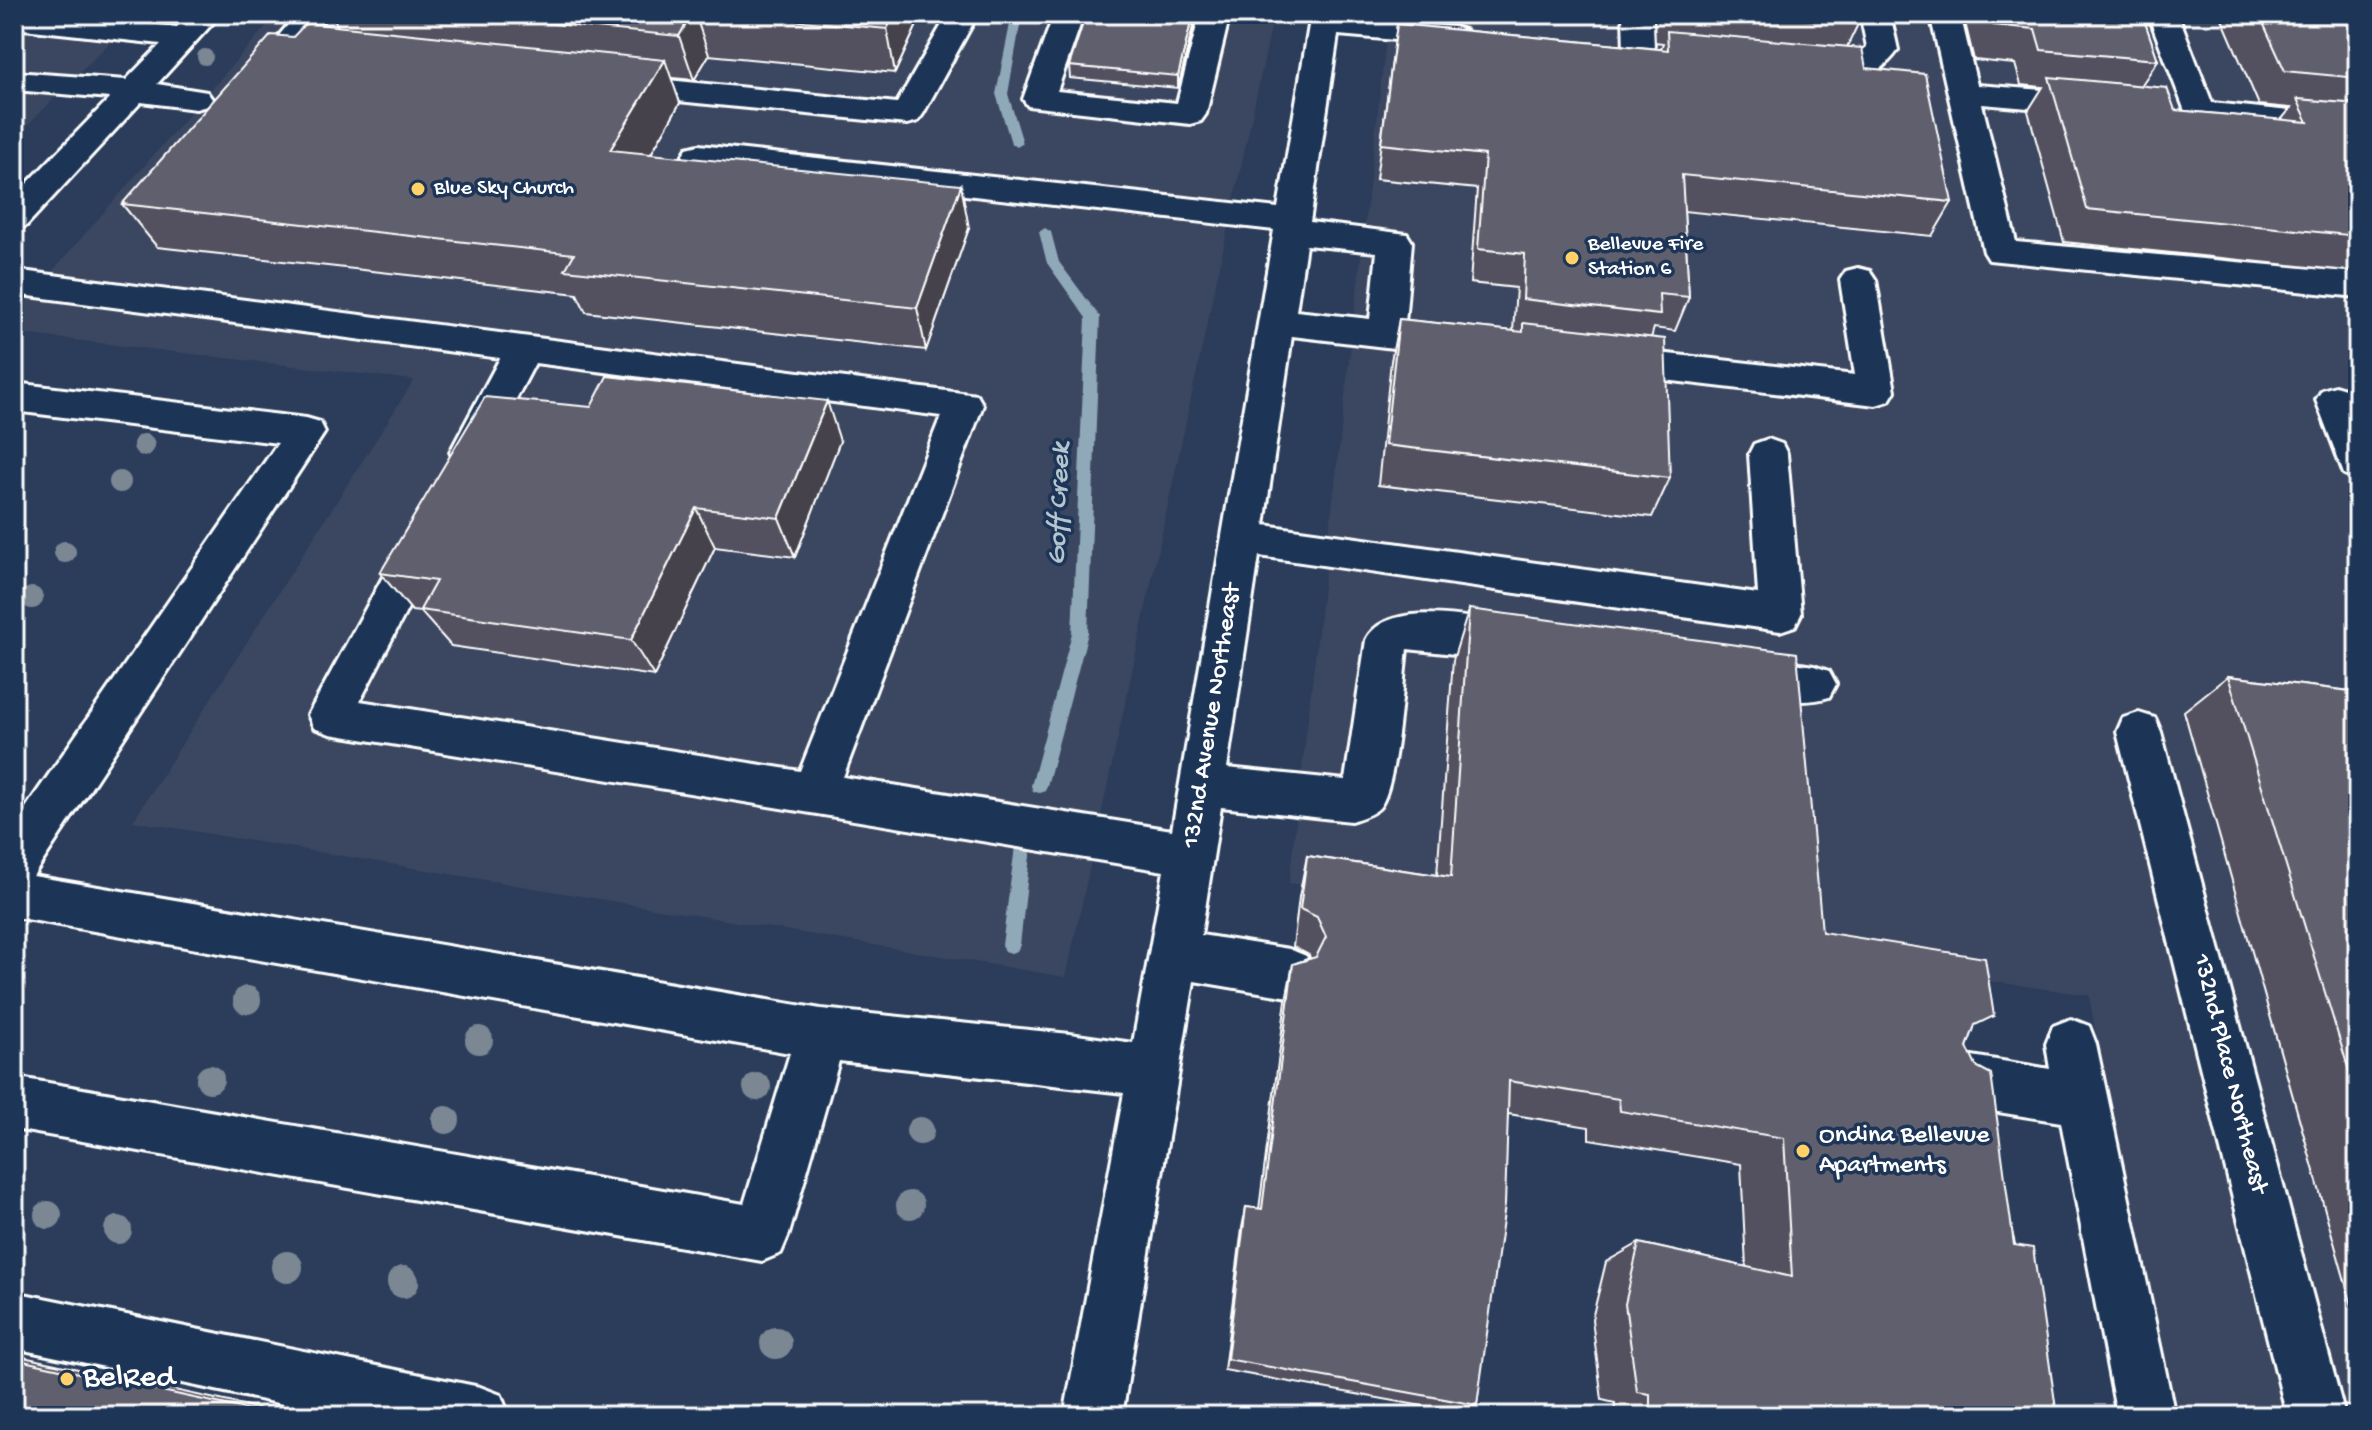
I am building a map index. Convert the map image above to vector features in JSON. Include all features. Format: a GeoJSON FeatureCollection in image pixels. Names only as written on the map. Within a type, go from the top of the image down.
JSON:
{"type":"FeatureCollection","features":[{"type":"Feature","properties":{"kind":"street"},"geometry":{"type":"LineString","coordinates":[[313,14],[281,51],[344,57]]}},
{"type":"Feature","properties":{"kind":"street"},"geometry":{"type":"LineString","coordinates":[[594,82],[907,114],[963,14]]}},
{"type":"Feature","properties":{"kind":"street"},"geometry":{"type":"LineString","coordinates":[[1069,14],[1039,99],[1190,114],[1215,14]]}},
{"type":"Feature","properties":{"kind":"street"},"geometry":{"type":"LineString","coordinates":[[1638,14],[1639,52]]}},
{"type":"Feature","properties":{"kind":"street"},"geometry":{"type":"LineString","coordinates":[[1778,65],[1855,72],[1883,50],[1875,14]]}},
{"type":"Feature","properties":{"kind":"street"},"geometry":{"type":"LineString","coordinates":[[1945,14],[2001,252],[2358,285]]}},
{"type":"Feature","properties":{"kind":"street"},"geometry":{"type":"LineString","coordinates":[[2163,14],[2199,112]]}},
{"type":"Feature","properties":{"kind":"street"},"geometry":{"type":"LineString","coordinates":[[14,19],[196,26]]}},
{"type":"Feature","properties":{"kind":"street"},"geometry":{"type":"LineString","coordinates":[[1326,19],[1437,24],[1483,39]]}},
{"type":"Feature","properties":{"kind":"street","name":"132nd Avenue Northeast"},"geometry":{"type":"LineString","coordinates":[[1093,1416],[1191,854],[1326,19]]}},
{"type":"Feature","properties":{"kind":"street"},"geometry":{"type":"LineString","coordinates":[[14,218],[196,26]]}},
{"type":"Feature","properties":{"kind":"street"},"geometry":{"type":"LineString","coordinates":[[1608,50],[1670,55]]}},
{"type":"Feature","properties":{"kind":"street"},"geometry":{"type":"LineString","coordinates":[[14,81],[196,99]]}},
{"type":"Feature","properties":{"kind":"street"},"geometry":{"type":"LineString","coordinates":[[1963,93],[2121,106]]}},
{"type":"Feature","properties":{"kind":"street"},"geometry":{"type":"LineString","coordinates":[[2168,109],[2358,128]]}},
{"type":"Feature","properties":{"kind":"street"},"geometry":{"type":"LineString","coordinates":[[699,155],[1292,226],[1395,242],[1386,335]]}},
{"type":"Feature","properties":{"kind":"street"},"geometry":{"type":"LineString","coordinates":[[1575,356],[1876,391],[1858,280]]}},
{"type":"Feature","properties":{"kind":"street"},"geometry":{"type":"LineString","coordinates":[[14,282],[964,405],[814,793]]}},
{"type":"Feature","properties":{"kind":"street"},"geometry":{"type":"LineString","coordinates":[[1277,321],[1481,346]]}},
{"type":"Feature","properties":{"kind":"street"},"geometry":{"type":"LineString","coordinates":[[523,350],[330,715],[1191,854]]}},
{"type":"Feature","properties":{"kind":"street"},"geometry":{"type":"LineString","coordinates":[[14,397],[306,432],[14,864]]}},
{"type":"Feature","properties":{"kind":"street"},"geometry":{"type":"LineString","coordinates":[[2335,400],[2358,464]]}},
{"type":"Feature","properties":{"kind":"street"},"geometry":{"type":"LineString","coordinates":[[1242,538],[1780,614],[1768,454]]}},
{"type":"Feature","properties":{"kind":"street"},"geometry":{"type":"LineString","coordinates":[[1202,785],[1351,801],[1362,795],[1367,787],[1387,640],[1395,634],[1413,631],[1463,635],[1555,648]]}},
{"type":"Feature","properties":{"kind":"street"},"geometry":{"type":"LineString","coordinates":[[1707,669],[1814,684]]}},
{"type":"Feature","properties":{"kind":"street","name":"132nd Place Northeast"},"geometry":{"type":"LineString","coordinates":[[2139,732],[2316,1416]]}},
{"type":"Feature","properties":{"kind":"street"},"geometry":{"type":"LineString","coordinates":[[14,895],[821,1034],[1070,1059],[1154,1072]]}},
{"type":"Feature","properties":{"kind":"street"},"geometry":{"type":"LineString","coordinates":[[1173,954],[1289,973]]}},
{"type":"Feature","properties":{"kind":"street"},"geometry":{"type":"LineString","coordinates":[[14,1103],[762,1234],[821,1034]]}},
{"type":"Feature","properties":{"kind":"street"},"geometry":{"type":"LineString","coordinates":[[2071,1044],[2146,1416]]}},
{"type":"Feature","properties":{"kind":"street"},"geometry":{"type":"LineString","coordinates":[[1942,1077],[2082,1100]]}},
{"type":"Feature","properties":{"kind":"street"},"geometry":{"type":"LineString","coordinates":[[14,1320],[480,1416]]}},
{"type":"Feature","properties":{"kind":"shaded area"},"geometry":{"type":"Polygon","coordinates":[[[14,14],[138,14],[14,139],[14,14]]]}},
{"type":"Feature","properties":{"kind":"shaded area"},"geometry":{"type":"Polygon","coordinates":[[[277,14],[1274,14],[1066,977],[133,821],[414,380],[14,333],[14,315],[277,14]]]}},
{"type":"Feature","properties":{"kind":"shaded area"},"geometry":{"type":"Polygon","coordinates":[[[1389,14],[2358,14],[2358,1416],[2161,1416],[2089,995],[1289,883],[1389,14]]]}},
{"type":"Feature","properties":{"kind":"building"},"geometry":{"type":"Polygon","coordinates":[[[450,14],[692,14],[679,36],[450,14]]]}},
{"type":"Feature","properties":{"kind":"building"},"geometry":{"type":"Polygon","coordinates":[[[726,14],[894,14],[887,29],[726,14]]]}},
{"type":"Feature","properties":{"kind":"building"},"geometry":{"type":"Polygon","coordinates":[[[1086,14],[1193,14],[1178,76],[1069,66],[1086,14]]]}},
{"type":"Feature","properties":{"kind":"building"},"geometry":{"type":"Polygon","coordinates":[[[1746,14],[1856,14],[1858,24],[1746,14]]]}},
{"type":"Feature","properties":{"kind":"building"},"geometry":{"type":"Polygon","coordinates":[[[1990,14],[2142,14],[2158,60],[2041,50],[2035,29],[1993,25],[1990,14]]]}},
{"type":"Feature","properties":{"kind":"building"},"geometry":{"type":"Polygon","coordinates":[[[2259,14],[2358,14],[2358,78],[2285,71],[2259,14]]]}},
{"type":"Feature","properties":{"kind":"building"},"geometry":{"type":"Polygon","coordinates":[[[306,23],[665,60],[610,150],[961,185],[917,308],[565,270],[574,254],[122,204],[271,35],[293,37],[306,23]]]}},
{"type":"Feature","properties":{"kind":"building"},"geometry":{"type":"Polygon","coordinates":[[[1397,24],[1668,50],[1667,31],[1862,48],[1866,68],[1925,74],[1952,202],[1682,175],[1689,297],[1659,294],[1660,315],[1523,299],[1525,254],[1478,249],[1485,155],[1381,144],[1397,24]]]}},
{"type":"Feature","properties":{"kind":"building"},"geometry":{"type":"Polygon","coordinates":[[[2049,77],[2167,88],[2175,110],[2308,122],[2297,99],[2358,104],[2358,236],[2087,209],[2049,77]]]}},
{"type":"Feature","properties":{"kind":"building"},"geometry":{"type":"Polygon","coordinates":[[[1399,319],[1523,332],[1523,323],[1665,339],[1670,478],[1385,445],[1399,319]]]}},
{"type":"Feature","properties":{"kind":"building"},"geometry":{"type":"Polygon","coordinates":[[[607,376],[827,401],[779,518],[696,508],[631,640],[420,610],[436,581],[380,573],[485,397],[591,407],[607,376]]]}},
{"type":"Feature","properties":{"kind":"building","name":"Ondina Bellevue Apartments"},"geometry":{"type":"Polygon","coordinates":[[[1469,609],[1797,653],[1822,932],[1985,958],[1994,1016],[1975,1025],[1967,1047],[1976,1066],[1991,1074],[2014,1245],[2033,1248],[2057,1416],[1650,1416],[1650,1394],[1637,1392],[1625,1304],[1639,1243],[1792,1277],[1784,1138],[1620,1111],[1619,1099],[1509,1081],[1505,1205],[1477,1405],[1227,1359],[1246,1207],[1262,1209],[1293,964],[1316,957],[1326,937],[1317,917],[1300,909],[1307,856],[1451,877],[1469,609]]]}},
{"type":"Feature","properties":{"kind":"building"},"geometry":{"type":"Polygon","coordinates":[[[2228,676],[2358,692],[2358,1100],[2228,676]]]}},
{"type":"Feature","properties":{"kind":"building","name":"BelRed"},"geometry":{"type":"Polygon","coordinates":[[[14,1359],[245,1409],[242,1416],[55,1416],[14,1407],[14,1359]]]}},
{"type":"Feature","properties":{"kind":"waterway","name":"Goff Creek"},"geometry":{"type":"LineString","coordinates":[[1017,14],[1002,94],[1017,143]]}},
{"type":"Feature","properties":{"kind":"waterway","name":"Goff Creek"},"geometry":{"type":"LineString","coordinates":[[1039,786],[1080,633],[1093,317],[1053,263],[1045,232]]}},
{"type":"Feature","properties":{"kind":"waterway","name":"Goff Creek"},"geometry":{"type":"LineString","coordinates":[[1011,945],[1023,847]]}},
{"type":"Feature","properties":{"kind":"place","name":"Blue Sky Church"},"geometry":{"type":"Point","coordinates":[418,189]}},
{"type":"Feature","properties":{"kind":"place","name":"Bellevue Fire Station 6"},"geometry":{"type":"Point","coordinates":[1572,258]}},
{"type":"Feature","properties":{"kind":"place","name":"Ondina Bellevue Apartments"},"geometry":{"type":"Point","coordinates":[1803,1151]}},
{"type":"Feature","properties":{"kind":"place","name":"BelRed"},"geometry":{"type":"Point","coordinates":[67,1379]}}]}
